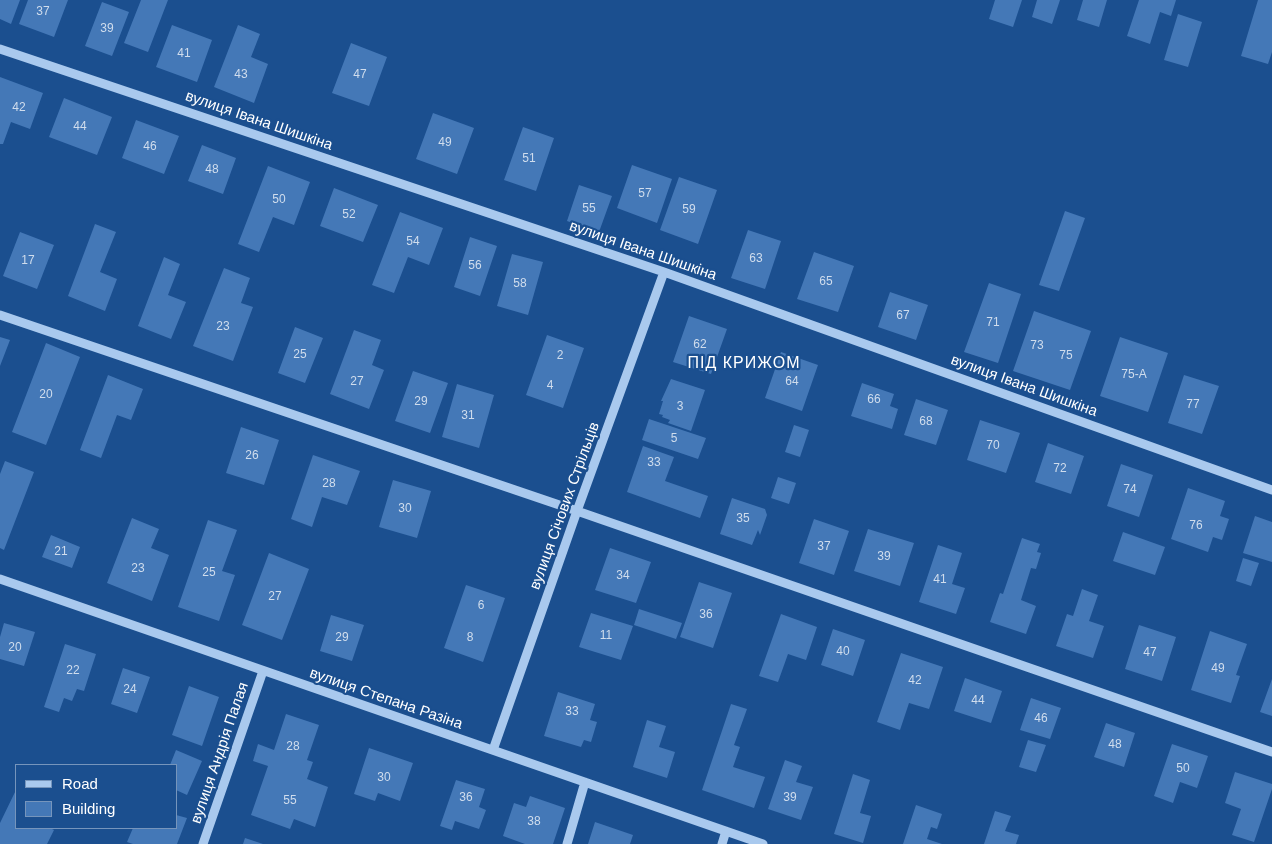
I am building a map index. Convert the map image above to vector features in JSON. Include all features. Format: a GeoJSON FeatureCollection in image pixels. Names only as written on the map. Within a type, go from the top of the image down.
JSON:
{"type":"FeatureCollection","features":[{"type":"Feature","properties":{"kind":"street","name":"вулиця Івана Шишкіна"},"geometry":{"type":"LineString","coordinates":[[0,49],[664,272],[1272,490]]}},
{"type":"Feature","properties":{"kind":"street","name":"вулиця Січових Стрільців"},"geometry":{"type":"LineString","coordinates":[[493,750],[664,272]]}},
{"type":"Feature","properties":{"kind":"street"},"geometry":{"type":"LineString","coordinates":[[0,315],[577,511],[1272,752]]}},
{"type":"Feature","properties":{"kind":"street","name":"вулиця Степана Разіна"},"geometry":{"type":"LineString","coordinates":[[0,579],[764,844]]}},
{"type":"Feature","properties":{"kind":"street","name":"вулиця Андрія Палая"},"geometry":{"type":"LineString","coordinates":[[203,844],[263,670]]}},
{"type":"Feature","properties":{"kind":"street"},"geometry":{"type":"LineString","coordinates":[[567,844],[585,782]]}},
{"type":"Feature","properties":{"kind":"street"},"geometry":{"type":"LineString","coordinates":[[722,844],[726,831]]}},
{"type":"Feature","properties":{"kind":"building"},"geometry":{"type":"Polygon","coordinates":[[[0,0],[20,0],[11,24],[0,19],[0,0]]]}},
{"type":"Feature","properties":{"kind":"building"},"geometry":{"type":"Polygon","coordinates":[[[28,0],[68,0],[54,37],[19,24],[28,0]]]}},
{"type":"Feature","properties":{"kind":"building"},"geometry":{"type":"Polygon","coordinates":[[[141,0],[168,0],[148,52],[124,43],[141,0]]]}},
{"type":"Feature","properties":{"kind":"building"},"geometry":{"type":"Polygon","coordinates":[[[995,0],[1022,0],[1013,27],[989,19],[995,0]]]}},
{"type":"Feature","properties":{"kind":"building"},"geometry":{"type":"Polygon","coordinates":[[[1037,0],[1060,0],[1052,24],[1032,17],[1037,0]]]}},
{"type":"Feature","properties":{"kind":"building"},"geometry":{"type":"Polygon","coordinates":[[[1083,0],[1107,0],[1099,27],[1077,20],[1083,0]]]}},
{"type":"Feature","properties":{"kind":"building"},"geometry":{"type":"Polygon","coordinates":[[[1139,0],[1176,0],[1171,16],[1160,12],[1150,44],[1127,36],[1139,0]]]}},
{"type":"Feature","properties":{"kind":"building"},"geometry":{"type":"Polygon","coordinates":[[[1258,0],[1272,0],[1272,52],[1268,64],[1241,56],[1258,0]]]}},
{"type":"Feature","properties":{"kind":"building"},"geometry":{"type":"Polygon","coordinates":[[[102,2],[129,12],[112,56],[85,46],[102,2]]]}},
{"type":"Feature","properties":{"kind":"building"},"geometry":{"type":"Polygon","coordinates":[[[1178,14],[1202,22],[1188,67],[1164,60],[1178,14]]]}},
{"type":"Feature","properties":{"kind":"building"},"geometry":{"type":"Polygon","coordinates":[[[172,25],[212,40],[197,82],[156,67],[172,25]]]}},
{"type":"Feature","properties":{"kind":"building"},"geometry":{"type":"Polygon","coordinates":[[[238,25],[260,34],[251,57],[268,64],[254,103],[214,87],[238,25]]]}},
{"type":"Feature","properties":{"kind":"building"},"geometry":{"type":"Polygon","coordinates":[[[351,43],[387,57],[369,106],[332,93],[351,43]]]}},
{"type":"Feature","properties":{"kind":"building"},"geometry":{"type":"Polygon","coordinates":[[[0,77],[43,93],[30,129],[11,122],[3,144],[0,144],[0,77]]]}},
{"type":"Feature","properties":{"kind":"building"},"geometry":{"type":"Polygon","coordinates":[[[64,98],[112,117],[97,155],[49,137],[64,98]]]}},
{"type":"Feature","properties":{"kind":"building"},"geometry":{"type":"Polygon","coordinates":[[[433,113],[474,128],[457,174],[416,159],[433,113]]]}},
{"type":"Feature","properties":{"kind":"building"},"geometry":{"type":"Polygon","coordinates":[[[136,120],[179,136],[164,174],[122,158],[136,120]]]}},
{"type":"Feature","properties":{"kind":"building"},"geometry":{"type":"Polygon","coordinates":[[[523,127],[554,138],[536,191],[504,180],[523,127]]]}},
{"type":"Feature","properties":{"kind":"building"},"geometry":{"type":"Polygon","coordinates":[[[202,145],[236,158],[223,194],[188,181],[202,145]]]}},
{"type":"Feature","properties":{"kind":"building"},"geometry":{"type":"Polygon","coordinates":[[[632,165],[672,179],[657,223],[617,208],[632,165]]]}},
{"type":"Feature","properties":{"kind":"building"},"geometry":{"type":"Polygon","coordinates":[[[268,166],[310,182],[294,225],[273,217],[259,252],[238,244],[268,166]]]}},
{"type":"Feature","properties":{"kind":"building"},"geometry":{"type":"Polygon","coordinates":[[[679,177],[717,190],[698,244],[660,230],[679,177]]]}},
{"type":"Feature","properties":{"kind":"building"},"geometry":{"type":"Polygon","coordinates":[[[579,185],[612,196],[599,232],[567,221],[579,185]]]}},
{"type":"Feature","properties":{"kind":"building"},"geometry":{"type":"Polygon","coordinates":[[[334,188],[378,205],[363,242],[320,226],[334,188]]]}},
{"type":"Feature","properties":{"kind":"building"},"geometry":{"type":"Polygon","coordinates":[[[1065,211],[1085,218],[1059,291],[1039,285],[1065,211]]]}},
{"type":"Feature","properties":{"kind":"building"},"geometry":{"type":"Polygon","coordinates":[[[400,212],[443,228],[429,265],[408,257],[394,293],[372,285],[400,212]]]}},
{"type":"Feature","properties":{"kind":"building"},"geometry":{"type":"Polygon","coordinates":[[[95,224],[116,232],[100,272],[117,279],[105,311],[68,296],[95,224]]]}},
{"type":"Feature","properties":{"kind":"building"},"geometry":{"type":"Polygon","coordinates":[[[748,230],[781,241],[765,289],[731,278],[748,230]]]}},
{"type":"Feature","properties":{"kind":"building"},"geometry":{"type":"Polygon","coordinates":[[[20,232],[54,245],[37,289],[3,276],[20,232]]]}},
{"type":"Feature","properties":{"kind":"building"},"geometry":{"type":"Polygon","coordinates":[[[470,237],[497,246],[480,296],[454,287],[470,237]]]}},
{"type":"Feature","properties":{"kind":"building"},"geometry":{"type":"Polygon","coordinates":[[[814,252],[854,266],[838,312],[797,299],[814,252]]]}},
{"type":"Feature","properties":{"kind":"building"},"geometry":{"type":"Polygon","coordinates":[[[512,254],[543,262],[528,315],[497,306],[512,254]]]}},
{"type":"Feature","properties":{"kind":"building"},"geometry":{"type":"Polygon","coordinates":[[[164,257],[180,264],[168,295],[186,302],[171,339],[138,326],[164,257]]]}},
{"type":"Feature","properties":{"kind":"building"},"geometry":{"type":"Polygon","coordinates":[[[224,268],[250,278],[241,303],[253,307],[233,361],[193,346],[224,268]]]}},
{"type":"Feature","properties":{"kind":"building"},"geometry":{"type":"Polygon","coordinates":[[[989,283],[1021,294],[998,363],[964,352],[989,283]]]}},
{"type":"Feature","properties":{"kind":"building"},"geometry":{"type":"Polygon","coordinates":[[[890,292],[928,305],[916,340],[878,327],[890,292]]]}},
{"type":"Feature","properties":{"kind":"building"},"geometry":{"type":"Polygon","coordinates":[[[1034,311],[1091,331],[1070,390],[1013,371],[1034,311]]]}},
{"type":"Feature","properties":{"kind":"building"},"geometry":{"type":"Polygon","coordinates":[[[689,316],[727,329],[711,374],[673,362],[689,316]]]}},
{"type":"Feature","properties":{"kind":"building"},"geometry":{"type":"Polygon","coordinates":[[[295,327],[323,338],[305,383],[278,373],[295,327]]]}},
{"type":"Feature","properties":{"kind":"building"},"geometry":{"type":"Polygon","coordinates":[[[354,330],[381,340],[372,365],[384,370],[369,409],[330,394],[354,330]]]}},
{"type":"Feature","properties":{"kind":"building"},"geometry":{"type":"Polygon","coordinates":[[[547,335],[584,348],[563,408],[526,395],[547,335]]]}},
{"type":"Feature","properties":{"kind":"building"},"geometry":{"type":"Polygon","coordinates":[[[0,337],[10,340],[0,366],[0,337]]]}},
{"type":"Feature","properties":{"kind":"building"},"geometry":{"type":"Polygon","coordinates":[[[1120,337],[1168,353],[1148,412],[1100,396],[1120,337]]]}},
{"type":"Feature","properties":{"kind":"building"},"geometry":{"type":"Polygon","coordinates":[[[46,343],[80,357],[46,445],[12,432],[46,343]]]}},
{"type":"Feature","properties":{"kind":"building"},"geometry":{"type":"Polygon","coordinates":[[[781,352],[818,365],[802,411],[765,398],[781,352]]]}},
{"type":"Feature","properties":{"kind":"building"},"geometry":{"type":"Polygon","coordinates":[[[413,371],[448,383],[430,433],[395,421],[413,371]]]}},
{"type":"Feature","properties":{"kind":"building"},"geometry":{"type":"Polygon","coordinates":[[[108,375],[143,389],[131,420],[117,415],[101,458],[80,450],[108,375]]]}},
{"type":"Feature","properties":{"kind":"building"},"geometry":{"type":"Polygon","coordinates":[[[1184,375],[1219,386],[1202,434],[1168,423],[1184,375]]]}},
{"type":"Feature","properties":{"kind":"building"},"geometry":{"type":"Polygon","coordinates":[[[671,379],[705,390],[691,431],[668,423],[670,420],[659,414],[663,401],[661,401],[671,379]]]}},
{"type":"Feature","properties":{"kind":"building"},"geometry":{"type":"Polygon","coordinates":[[[862,383],[894,394],[890,406],[898,409],[892,429],[851,416],[862,383]]]}},
{"type":"Feature","properties":{"kind":"building"},"geometry":{"type":"Polygon","coordinates":[[[457,384],[494,395],[479,448],[442,437],[457,384]]]}},
{"type":"Feature","properties":{"kind":"building"},"geometry":{"type":"Polygon","coordinates":[[[916,399],[948,410],[936,445],[904,435],[916,399]]]}},
{"type":"Feature","properties":{"kind":"building"},"geometry":{"type":"Polygon","coordinates":[[[649,419],[706,438],[698,459],[642,440],[649,419]]]}},
{"type":"Feature","properties":{"kind":"building"},"geometry":{"type":"Polygon","coordinates":[[[980,420],[1020,433],[1006,473],[967,460],[980,420]]]}},
{"type":"Feature","properties":{"kind":"building"},"geometry":{"type":"Polygon","coordinates":[[[794,425],[809,430],[800,457],[785,452],[794,425]]]}},
{"type":"Feature","properties":{"kind":"building"},"geometry":{"type":"Polygon","coordinates":[[[241,427],[279,440],[264,485],[226,473],[241,427]]]}},
{"type":"Feature","properties":{"kind":"building"},"geometry":{"type":"Polygon","coordinates":[[[1048,443],[1084,456],[1071,494],[1035,482],[1048,443]]]}},
{"type":"Feature","properties":{"kind":"building"},"geometry":{"type":"Polygon","coordinates":[[[643,446],[674,457],[665,481],[708,496],[700,518],[627,492],[643,446]]]}},
{"type":"Feature","properties":{"kind":"building"},"geometry":{"type":"Polygon","coordinates":[[[313,455],[360,471],[347,505],[322,497],[312,527],[291,519],[313,455]]]}},
{"type":"Feature","properties":{"kind":"building"},"geometry":{"type":"Polygon","coordinates":[[[5,461],[34,472],[4,550],[0,548],[0,474],[5,461]]]}},
{"type":"Feature","properties":{"kind":"building"},"geometry":{"type":"Polygon","coordinates":[[[1121,464],[1153,475],[1139,517],[1107,506],[1121,464]]]}},
{"type":"Feature","properties":{"kind":"building"},"geometry":{"type":"Polygon","coordinates":[[[778,477],[796,483],[789,504],[771,498],[778,477]]]}},
{"type":"Feature","properties":{"kind":"building"},"geometry":{"type":"Polygon","coordinates":[[[393,480],[431,491],[417,538],[379,527],[393,480]]]}},
{"type":"Feature","properties":{"kind":"building"},"geometry":{"type":"Polygon","coordinates":[[[1188,488],[1225,501],[1220,516],[1229,519],[1222,540],[1213,537],[1208,552],[1171,539],[1188,488]]]}},
{"type":"Feature","properties":{"kind":"building"},"geometry":{"type":"Polygon","coordinates":[[[732,498],[765,509],[767,515],[760,535],[758,530],[752,545],[720,534],[732,498]]]}},
{"type":"Feature","properties":{"kind":"building"},"geometry":{"type":"Polygon","coordinates":[[[1255,516],[1272,522],[1272,562],[1243,553],[1255,516]]]}},
{"type":"Feature","properties":{"kind":"building"},"geometry":{"type":"Polygon","coordinates":[[[132,518],[159,529],[151,548],[169,555],[152,601],[107,583],[132,518]]]}},
{"type":"Feature","properties":{"kind":"building"},"geometry":{"type":"Polygon","coordinates":[[[814,519],[849,531],[834,575],[799,563],[814,519]]]}},
{"type":"Feature","properties":{"kind":"building"},"geometry":{"type":"Polygon","coordinates":[[[208,520],[237,530],[222,571],[235,575],[219,621],[178,607],[208,520]]]}},
{"type":"Feature","properties":{"kind":"building"},"geometry":{"type":"Polygon","coordinates":[[[868,529],[914,543],[900,586],[854,571],[868,529]]]}},
{"type":"Feature","properties":{"kind":"building"},"geometry":{"type":"Polygon","coordinates":[[[1123,532],[1165,547],[1155,575],[1113,561],[1123,532]]]}},
{"type":"Feature","properties":{"kind":"building"},"geometry":{"type":"Polygon","coordinates":[[[51,535],[80,547],[72,568],[42,557],[51,535]]]}},
{"type":"Feature","properties":{"kind":"building"},"geometry":{"type":"Polygon","coordinates":[[[1022,538],[1040,544],[1037,552],[1041,553],[1036,569],[1031,568],[1021,600],[1036,606],[1026,634],[990,622],[1000,593],[1003,594],[1022,538]]]}},
{"type":"Feature","properties":{"kind":"building"},"geometry":{"type":"Polygon","coordinates":[[[938,545],[962,553],[952,584],[965,588],[956,614],[919,602],[938,545]]]}},
{"type":"Feature","properties":{"kind":"building"},"geometry":{"type":"Polygon","coordinates":[[[610,548],[651,562],[636,603],[595,590],[610,548]]]}},
{"type":"Feature","properties":{"kind":"building"},"geometry":{"type":"Polygon","coordinates":[[[269,553],[309,569],[282,640],[242,625],[269,553]]]}},
{"type":"Feature","properties":{"kind":"building"},"geometry":{"type":"Polygon","coordinates":[[[1243,558],[1259,563],[1251,586],[1236,581],[1243,558]]]}},
{"type":"Feature","properties":{"kind":"building"},"geometry":{"type":"Polygon","coordinates":[[[699,582],[732,593],[713,648],[680,637],[699,582]]]}},
{"type":"Feature","properties":{"kind":"building"},"geometry":{"type":"Polygon","coordinates":[[[466,585],[505,598],[483,662],[444,648],[466,585]]]}},
{"type":"Feature","properties":{"kind":"building"},"geometry":{"type":"Polygon","coordinates":[[[1082,589],[1098,595],[1089,621],[1104,626],[1093,658],[1056,646],[1067,614],[1073,616],[1082,589]]]}},
{"type":"Feature","properties":{"kind":"building"},"geometry":{"type":"Polygon","coordinates":[[[639,609],[682,623],[676,639],[634,625],[639,609]]]}},
{"type":"Feature","properties":{"kind":"building"},"geometry":{"type":"Polygon","coordinates":[[[591,613],[633,626],[621,660],[579,647],[591,613]]]}},
{"type":"Feature","properties":{"kind":"building"},"geometry":{"type":"Polygon","coordinates":[[[781,614],[817,627],[806,660],[788,654],[778,682],[759,676],[781,614]]]}},
{"type":"Feature","properties":{"kind":"building"},"geometry":{"type":"Polygon","coordinates":[[[331,615],[364,625],[352,661],[320,651],[331,615]]]}},
{"type":"Feature","properties":{"kind":"building"},"geometry":{"type":"Polygon","coordinates":[[[4,623],[35,632],[24,666],[0,659],[0,637],[4,623]]]}},
{"type":"Feature","properties":{"kind":"building"},"geometry":{"type":"Polygon","coordinates":[[[1139,625],[1176,637],[1162,681],[1125,669],[1139,625]]]}},
{"type":"Feature","properties":{"kind":"building"},"geometry":{"type":"Polygon","coordinates":[[[833,629],[865,640],[853,676],[821,665],[833,629]]]}},
{"type":"Feature","properties":{"kind":"building"},"geometry":{"type":"Polygon","coordinates":[[[1210,631],[1247,644],[1236,675],[1240,676],[1231,703],[1191,690],[1210,631]]]}},
{"type":"Feature","properties":{"kind":"building"},"geometry":{"type":"Polygon","coordinates":[[[65,644],[96,654],[84,691],[77,689],[72,701],[64,698],[59,712],[44,707],[65,644]]]}},
{"type":"Feature","properties":{"kind":"building"},"geometry":{"type":"Polygon","coordinates":[[[901,653],[943,667],[929,709],[909,703],[900,730],[877,722],[901,653]]]}},
{"type":"Feature","properties":{"kind":"building"},"geometry":{"type":"Polygon","coordinates":[[[123,668],[150,677],[137,713],[111,704],[123,668]]]}},
{"type":"Feature","properties":{"kind":"building"},"geometry":{"type":"Polygon","coordinates":[[[965,678],[1002,691],[991,723],[954,711],[965,678]]]}},
{"type":"Feature","properties":{"kind":"building"},"geometry":{"type":"Polygon","coordinates":[[[1272,679],[1272,716],[1260,712],[1272,679]]]}},
{"type":"Feature","properties":{"kind":"building"},"geometry":{"type":"Polygon","coordinates":[[[189,686],[219,697],[202,746],[172,735],[189,686]]]}},
{"type":"Feature","properties":{"kind":"building"},"geometry":{"type":"Polygon","coordinates":[[[558,692],[595,704],[590,720],[597,722],[591,742],[584,740],[581,747],[544,736],[558,692]]]}},
{"type":"Feature","properties":{"kind":"building"},"geometry":{"type":"Polygon","coordinates":[[[1031,698],[1061,708],[1050,739],[1020,730],[1031,698]]]}},
{"type":"Feature","properties":{"kind":"building"},"geometry":{"type":"Polygon","coordinates":[[[731,704],[747,709],[734,745],[740,747],[733,767],[765,777],[754,808],[702,790],[731,704]]]}},
{"type":"Feature","properties":{"kind":"building"},"geometry":{"type":"Polygon","coordinates":[[[286,714],[319,725],[307,760],[313,762],[307,779],[328,787],[315,827],[294,819],[290,829],[251,815],[268,766],[253,761],[258,744],[274,750],[286,714]]]}},
{"type":"Feature","properties":{"kind":"building"},"geometry":{"type":"Polygon","coordinates":[[[647,720],[666,726],[659,747],[675,752],[667,778],[633,767],[647,720]]]}},
{"type":"Feature","properties":{"kind":"building"},"geometry":{"type":"Polygon","coordinates":[[[1106,723],[1135,733],[1124,767],[1094,757],[1106,723]]]}},
{"type":"Feature","properties":{"kind":"building"},"geometry":{"type":"Polygon","coordinates":[[[1028,740],[1046,745],[1036,772],[1019,767],[1028,740]]]}},
{"type":"Feature","properties":{"kind":"building"},"geometry":{"type":"Polygon","coordinates":[[[1172,744],[1208,756],[1197,788],[1180,782],[1173,803],[1154,796],[1172,744]]]}},
{"type":"Feature","properties":{"kind":"building"},"geometry":{"type":"Polygon","coordinates":[[[369,748],[413,763],[400,801],[378,793],[375,801],[354,794],[369,748]]]}},
{"type":"Feature","properties":{"kind":"building"},"geometry":{"type":"Polygon","coordinates":[[[176,750],[202,761],[187,795],[178,791],[178,764],[170,764],[176,750]]]}},
{"type":"Feature","properties":{"kind":"building"},"geometry":{"type":"Polygon","coordinates":[[[785,760],[802,766],[796,782],[813,787],[801,820],[768,809],[785,760]]]}},
{"type":"Feature","properties":{"kind":"building"},"geometry":{"type":"Polygon","coordinates":[[[1235,772],[1272,784],[1254,842],[1232,835],[1241,809],[1225,803],[1235,772]]]}},
{"type":"Feature","properties":{"kind":"building"},"geometry":{"type":"Polygon","coordinates":[[[853,774],[870,780],[860,813],[871,816],[863,843],[834,834],[853,774]]]}},
{"type":"Feature","properties":{"kind":"building"},"geometry":{"type":"Polygon","coordinates":[[[456,780],[485,789],[479,807],[486,810],[479,829],[455,821],[452,830],[440,826],[456,780]]]}},
{"type":"Feature","properties":{"kind":"building"},"geometry":{"type":"Polygon","coordinates":[[[15,792],[15,829],[54,830],[47,844],[0,844],[0,823],[15,792]]]}},
{"type":"Feature","properties":{"kind":"building"},"geometry":{"type":"Polygon","coordinates":[[[530,796],[565,808],[553,844],[525,844],[503,836],[514,803],[526,807],[530,796]]]}},
{"type":"Feature","properties":{"kind":"building"},"geometry":{"type":"Polygon","coordinates":[[[916,805],[942,814],[937,829],[931,827],[927,839],[942,844],[903,844],[916,805]]]}},
{"type":"Feature","properties":{"kind":"building"},"geometry":{"type":"Polygon","coordinates":[[[995,811],[1011,816],[1005,831],[1019,835],[1016,844],[984,844],[995,811]]]}},
{"type":"Feature","properties":{"kind":"building"},"geometry":{"type":"Polygon","coordinates":[[[178,816],[187,818],[177,844],[133,844],[127,842],[133,829],[178,829],[178,816]]]}},
{"type":"Feature","properties":{"kind":"building"},"geometry":{"type":"Polygon","coordinates":[[[595,822],[633,835],[630,844],[588,844],[595,822]]]}},
{"type":"Feature","properties":{"kind":"building"},"geometry":{"type":"Polygon","coordinates":[[[245,838],[263,844],[243,844],[245,838]]]}},
{"type":"Feature","properties":{"kind":"district","name":"ПІД КРИЖОМ"},"geometry":{"type":"Point","coordinates":[744,364]}}]}
